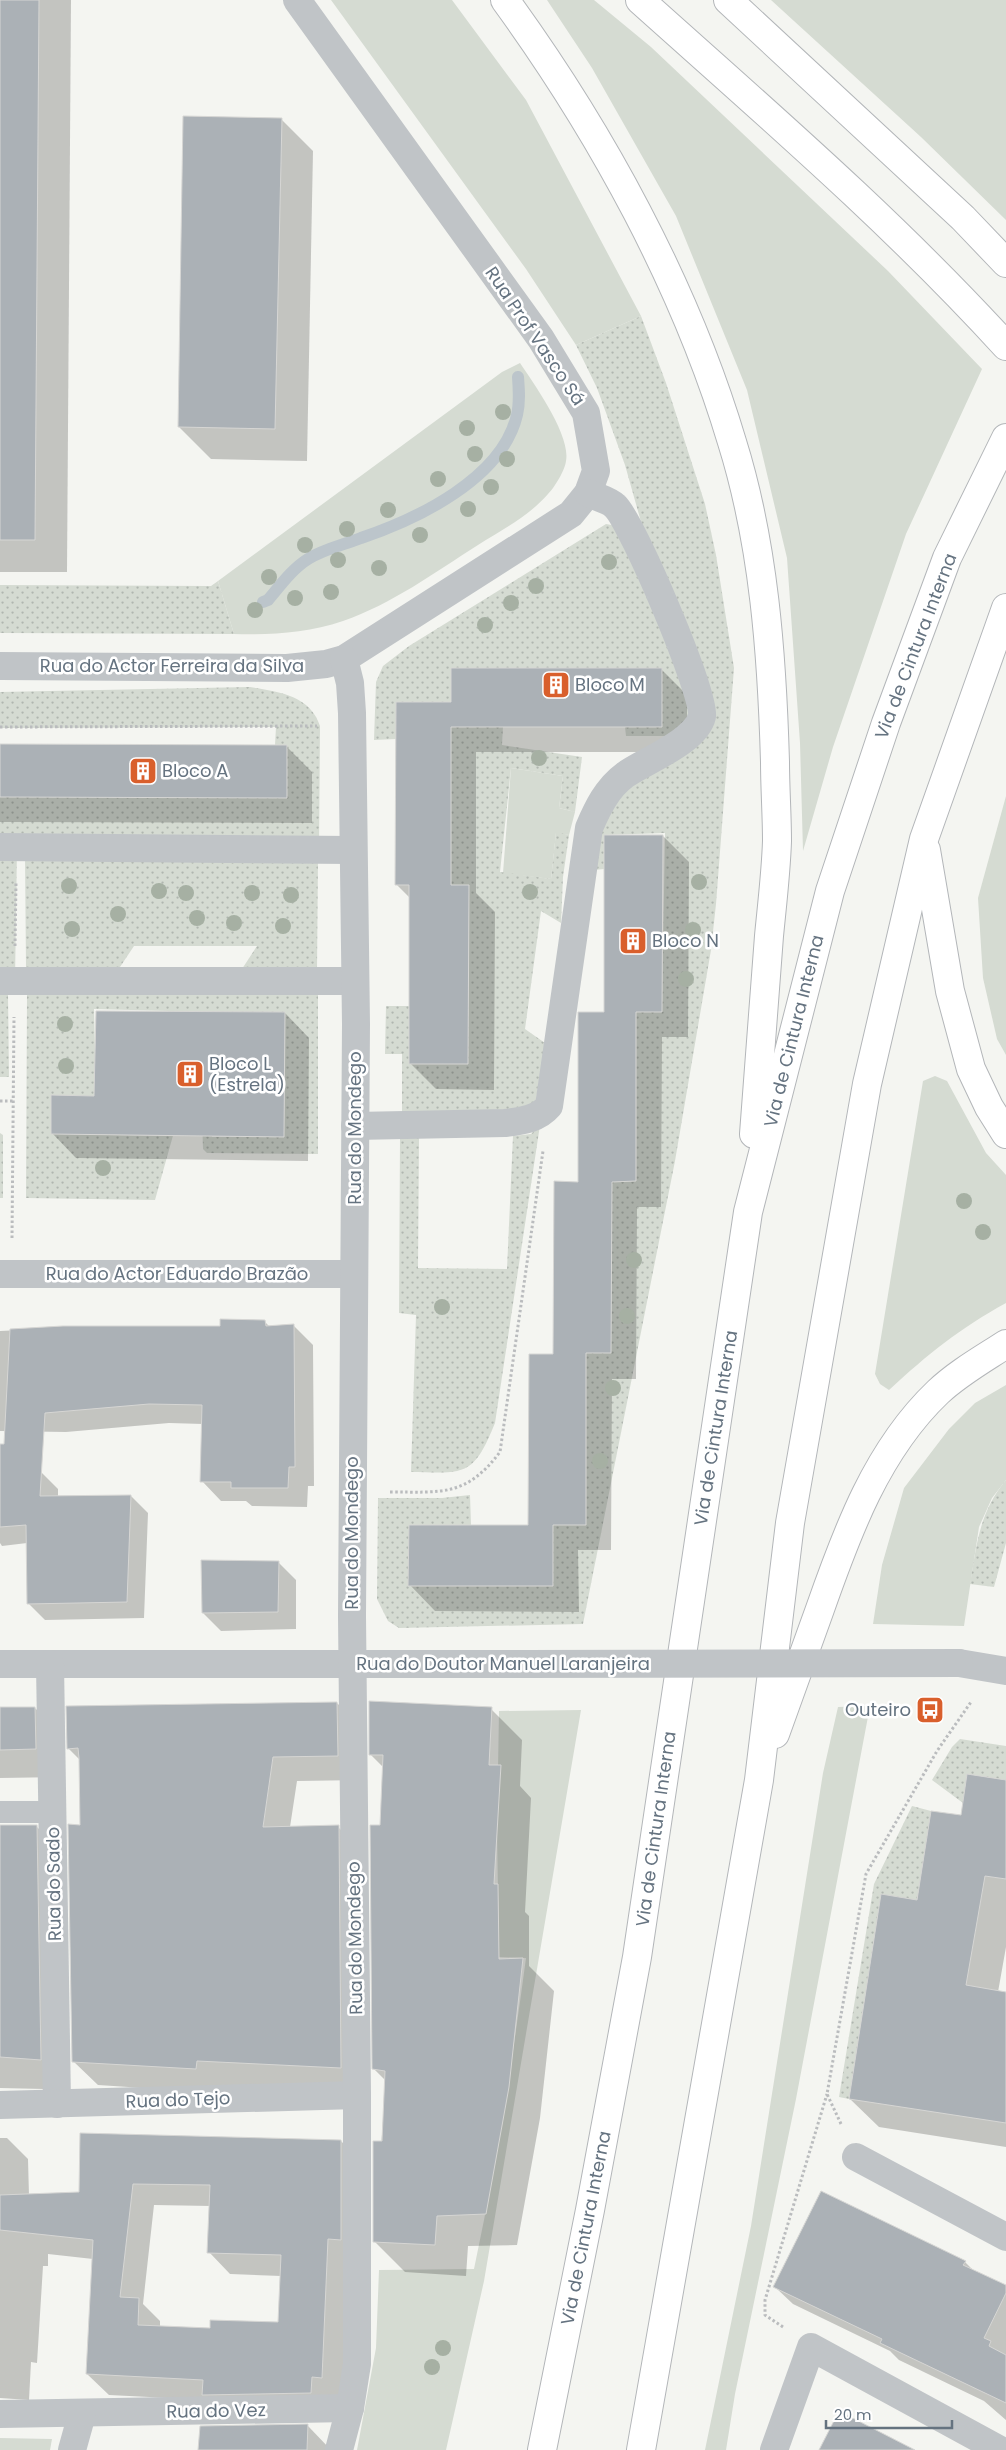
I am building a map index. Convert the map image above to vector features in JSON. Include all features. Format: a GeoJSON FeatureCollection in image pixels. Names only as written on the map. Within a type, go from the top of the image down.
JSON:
{"type":"FeatureCollection","features":[{"type":"Feature","properties":{"kind":"highway"},"geometry":{"type":"LineString","coordinates":[[505,0],[534,39],[628,192],[702,356],[733,443],[753,529],[766,617],[774,707],[777,840],[748,1212]]}},
{"type":"Feature","properties":{"kind":"highway"},"geometry":{"type":"LineString","coordinates":[[640,0],[808,151],[932,268],[1006,346]]}},
{"type":"Feature","properties":{"kind":"highway"},"geometry":{"type":"LineString","coordinates":[[728,0],[963,218],[1006,263]]}},
{"type":"Feature","properties":{"kind":"highway","name":"Via de Cintura Interna"},"geometry":{"type":"LineString","coordinates":[[542,2450],[590,2210],[637,1957],[748,1212],[830,891],[886,723],[947,558],[1006,438]]}},
{"type":"Feature","properties":{"kind":"highway"},"geometry":{"type":"LineString","coordinates":[[641,2450],[759,1780],[790,1524],[833,1269],[867,1084],[924,838],[1006,608]]}},
{"type":"Feature","properties":{"kind":"highway"},"geometry":{"type":"LineString","coordinates":[[924,838],[950,991],[971,1069],[989,1107],[1006,1134]]}},
{"type":"Feature","properties":{"kind":"highway"},"geometry":{"type":"LineString","coordinates":[[759,1780],[843,1543],[872,1479],[907,1427],[938,1392],[972,1365],[1006,1344]]}},
{"type":"Feature","properties":{"kind":"street","name":"Rua Prof Vasco Sá"},"geometry":{"type":"LineString","coordinates":[[297,0],[541,339],[566,377],[586,412],[596,471],[588,493],[571,514],[344,659]]}},
{"type":"Feature","properties":{"kind":"street"},"geometry":{"type":"LineString","coordinates":[[356,1126],[505,1123],[537,1116],[549,1106],[589,828],[597,808],[624,776],[687,737],[702,716],[700,700],[670,620],[627,522],[615,506],[588,493]]}},
{"type":"Feature","properties":{"kind":"street","name":"Rua do Actor Ferreira da Silva"},"geometry":{"type":"LineString","coordinates":[[0,666],[287,668],[326,664],[344,659]]}},
{"type":"Feature","properties":{"kind":"street","name":"Rua do Mondego"},"geometry":{"type":"LineString","coordinates":[[339,2450],[350,2408],[357,2364],[357,2095],[352,1664],[356,1126],[355,981],[352,850],[352,713],[350,683],[344,659]]}},
{"type":"Feature","properties":{"kind":"street"},"geometry":{"type":"LineString","coordinates":[[8,847],[352,850]]}},
{"type":"Feature","properties":{"kind":"street"},"geometry":{"type":"LineString","coordinates":[[8,981],[355,981]]}},
{"type":"Feature","properties":{"kind":"street","name":"Rua do Actor Eduardo Brazão"},"geometry":{"type":"LineString","coordinates":[[6,1274],[354,1274]]}},
{"type":"Feature","properties":{"kind":"street","name":"Rua do Doutor Manuel Laranjeira"},"geometry":{"type":"LineString","coordinates":[[0,1664],[959,1663],[1006,1671]]}},
{"type":"Feature","properties":{"kind":"street","name":"Rua do Sado"},"geometry":{"type":"LineString","coordinates":[[50,1664],[57,2104]]}},
{"type":"Feature","properties":{"kind":"street","name":"Rua do Tejo"},"geometry":{"type":"LineString","coordinates":[[0,2106],[357,2095]]}},
{"type":"Feature","properties":{"kind":"street"},"geometry":{"type":"LineString","coordinates":[[856,2156],[1006,2237]]}},
{"type":"Feature","properties":{"kind":"street"},"geometry":{"type":"LineString","coordinates":[[774,2450],[811,2347],[1000,2450]]}},
{"type":"Feature","properties":{"kind":"street","name":"Rua do Vez"},"geometry":{"type":"LineString","coordinates":[[0,2414],[350,2408]]}},
{"type":"Feature","properties":{"kind":"street"},"geometry":{"type":"LineString","coordinates":[[72,2450],[82,2414]]}},
{"type":"Feature","properties":{"kind":"lane"},"geometry":{"type":"LineString","coordinates":[[0,1812],[52,1812]]}},
{"type":"Feature","properties":{"kind":"path"},"geometry":{"type":"LineString","coordinates":[[0,728],[320,726]]}},
{"type":"Feature","properties":{"kind":"path"},"geometry":{"type":"LineString","coordinates":[[6,1274],[13,1101],[8,981],[8,847]]}},
{"type":"Feature","properties":{"kind":"path"},"geometry":{"type":"LineString","coordinates":[[0,1101],[13,1101]]}},
{"type":"Feature","properties":{"kind":"path"},"geometry":{"type":"LineString","coordinates":[[352,1492],[442,1492],[468,1484],[481,1475],[500,1452],[504,1436],[549,1106]]}},
{"type":"Feature","properties":{"kind":"path"},"geometry":{"type":"LineString","coordinates":[[811,2347],[765,2315],[765,2300],[827,2094],[866,1874],[937,1751],[971,1702]]}},
{"type":"Feature","properties":{"kind":"path"},"geometry":{"type":"LineString","coordinates":[[827,2094],[856,2156]]}},
{"type":"Feature","properties":{"kind":"shaded area"},"geometry":{"type":"Polygon","coordinates":[[[331,0],[452,0],[526,100],[641,316],[576,345],[526,269],[331,0]]]}},
{"type":"Feature","properties":{"kind":"shaded area"},"geometry":{"type":"Polygon","coordinates":[[[547,0],[594,0],[651,47],[888,271],[982,369],[906,534],[833,747],[803,851],[800,743],[787,558],[747,390],[676,216],[592,68],[547,0]]]}},
{"type":"Feature","properties":{"kind":"shaded area"},"geometry":{"type":"Polygon","coordinates":[[[771,0],[1006,0],[1006,220],[921,137],[771,0]]]}},
{"type":"Feature","properties":{"kind":"shaded area"},"geometry":{"type":"Polygon","coordinates":[[[641,316],[666,383],[705,504],[716,555],[734,668],[711,950],[675,1161],[583,1624],[399,1628],[388,1621],[377,1599],[378,1498],[442,1498],[470,1495],[471,1525],[409,1525],[409,1586],[553,1586],[553,1525],[586,1525],[586,1353],[611,1353],[612,1182],[636,1181],[636,1012],[662,1012],[665,833],[604,835],[604,869],[594,870],[597,831],[622,794],[701,735],[625,465],[597,388],[576,345],[641,316]]]}},
{"type":"Feature","properties":{"kind":"shaded area"},"geometry":{"type":"Polygon","coordinates":[[[520,363],[550,410],[563,438],[566,450],[566,461],[562,474],[541,502],[515,522],[429,577],[396,597],[361,614],[343,621],[302,631],[234,634],[218,581],[502,372],[520,363]]]}},
{"type":"Feature","properties":{"kind":"shaded area"},"geometry":{"type":"Polygon","coordinates":[[[606,524],[617,526],[647,586],[692,715],[667,736],[626,736],[625,727],[662,668],[452,668],[451,702],[396,739],[374,740],[376,682],[383,666],[409,646],[606,524]]]}},
{"type":"Feature","properties":{"kind":"shaded area"},"geometry":{"type":"Polygon","coordinates":[[[218,581],[234,634],[0,633],[0,585],[211,586],[218,581]]]}},
{"type":"Feature","properties":{"kind":"shaded area"},"geometry":{"type":"Polygon","coordinates":[[[250,687],[282,693],[301,701],[309,708],[320,726],[319,851],[17,847],[15,981],[0,981],[0,797],[287,745],[275,745],[276,727],[0,728],[0,692],[250,687]]]}},
{"type":"Feature","properties":{"kind":"shaded area"},"geometry":{"type":"Polygon","coordinates":[[[503,726],[502,745],[582,757],[575,812],[559,808],[563,776],[511,768],[500,872],[551,879],[556,832],[569,835],[563,877],[561,923],[541,911],[525,1029],[545,1043],[536,1100],[532,1107],[519,1110],[402,1112],[402,1054],[385,1054],[386,1006],[409,1006],[409,1064],[468,1064],[469,885],[451,885],[451,727],[503,726]]]}},
{"type":"Feature","properties":{"kind":"shaded area"},"geometry":{"type":"Polygon","coordinates":[[[511,768],[563,776],[559,808],[575,812],[569,835],[556,833],[551,879],[503,873],[511,768]]]}},
{"type":"Feature","properties":{"kind":"shaded area"},"geometry":{"type":"Polygon","coordinates":[[[1006,796],[1006,1055],[997,1039],[983,978],[978,898],[1006,796]]]}},
{"type":"Feature","properties":{"kind":"shaded area"},"geometry":{"type":"Polygon","coordinates":[[[25,856],[318,858],[317,970],[242,969],[257,946],[134,946],[118,970],[26,968],[25,856]]]}},
{"type":"Feature","properties":{"kind":"shaded area"},"geometry":{"type":"Polygon","coordinates":[[[27,993],[318,994],[318,1154],[207,1153],[203,1149],[202,1115],[212,1114],[212,1137],[284,1137],[285,1015],[213,1012],[168,1031],[168,1011],[94,1009],[95,1050],[109,1050],[109,1097],[51,1095],[51,1134],[167,1136],[167,1114],[179,1114],[155,1200],[26,1198],[27,993]]]}},
{"type":"Feature","properties":{"kind":"shaded area"},"geometry":{"type":"Polygon","coordinates":[[[0,995],[8,995],[9,1077],[0,1077],[0,995]]]}},
{"type":"Feature","properties":{"kind":"shaded area"},"geometry":{"type":"Polygon","coordinates":[[[935,1076],[947,1081],[986,1153],[1006,1175],[1006,1303],[973,1322],[944,1343],[889,1390],[880,1384],[875,1374],[923,1081],[935,1076]]]}},
{"type":"Feature","properties":{"kind":"shaded area"},"geometry":{"type":"Polygon","coordinates":[[[540,1125],[495,1423],[480,1454],[465,1468],[444,1472],[411,1472],[416,1315],[399,1313],[400,1138],[419,1138],[418,1268],[507,1269],[513,1136],[531,1134],[540,1125]]]}},
{"type":"Feature","properties":{"kind":"shaded area"},"geometry":{"type":"Polygon","coordinates":[[[0,1133],[3,1135],[3,1198],[0,1198],[0,1133]]]}},
{"type":"Feature","properties":{"kind":"shaded area"},"geometry":{"type":"Polygon","coordinates":[[[1006,1385],[1006,1480],[992,1498],[979,1527],[964,1626],[873,1624],[882,1565],[904,1488],[949,1429],[975,1403],[1006,1385]]]}},
{"type":"Feature","properties":{"kind":"shaded area"},"geometry":{"type":"Polygon","coordinates":[[[1006,1480],[1006,1543],[994,1587],[970,1584],[977,1542],[985,1517],[990,1504],[1006,1480]]]}},
{"type":"Feature","properties":{"kind":"shaded area"},"geometry":{"type":"Polygon","coordinates":[[[870,1706],[796,2099],[735,2394],[726,2450],[705,2450],[751,2226],[823,1773],[838,1707],[870,1706]]]}},
{"type":"Feature","properties":{"kind":"shaded area"},"geometry":{"type":"Polygon","coordinates":[[[581,1710],[484,2281],[446,2450],[357,2450],[376,2348],[379,2270],[474,2269],[489,2192],[526,1958],[499,1957],[497,1830],[499,1711],[581,1710]]]}},
{"type":"Feature","properties":{"kind":"shaded area"},"geometry":{"type":"Polygon","coordinates":[[[960,1739],[1006,1746],[1006,1780],[967,1774],[963,1803],[932,1780],[952,1747],[960,1739]]]}},
{"type":"Feature","properties":{"kind":"shaded area"},"geometry":{"type":"Polygon","coordinates":[[[912,1806],[931,1811],[917,1900],[881,1895],[849,2099],[839,2097],[874,1884],[912,1806]]]}},
{"type":"Feature","properties":{"kind":"shaded area"},"geometry":{"type":"Polygon","coordinates":[[[0,2438],[52,2439],[50,2450],[0,2450],[0,2438]]]}},
{"type":"Feature","properties":{"kind":"building"},"geometry":{"type":"Polygon","coordinates":[[[0,0],[39,0],[35,540],[0,540],[0,0]]]}},
{"type":"Feature","properties":{"kind":"building"},"geometry":{"type":"Polygon","coordinates":[[[183,116],[282,118],[275,429],[178,427],[183,116]]]}},
{"type":"Feature","properties":{"kind":"building"},"geometry":{"type":"Polygon","coordinates":[[[451,668],[662,668],[662,727],[451,727],[451,885],[469,885],[468,1064],[409,1064],[409,885],[395,885],[396,702],[451,702],[451,668]]]}},
{"type":"Feature","properties":{"kind":"building","name":"Bloco A"},"geometry":{"type":"Polygon","coordinates":[[[0,744],[287,745],[287,798],[0,797],[0,744]]]}},
{"type":"Feature","properties":{"kind":"building"},"geometry":{"type":"Polygon","coordinates":[[[604,835],[663,835],[662,1012],[636,1012],[636,1181],[612,1182],[611,1353],[586,1353],[586,1525],[553,1525],[553,1586],[408,1586],[409,1525],[528,1525],[529,1354],[553,1354],[554,1181],[578,1182],[578,1012],[604,1012],[604,835]]]}},
{"type":"Feature","properties":{"kind":"building","name":"Bloco L (Estrela)"},"geometry":{"type":"Polygon","coordinates":[[[96,1011],[285,1012],[284,1137],[51,1134],[51,1095],[94,1096],[96,1011]]]}},
{"type":"Feature","properties":{"kind":"building"},"geometry":{"type":"Polygon","coordinates":[[[220,1319],[265,1320],[266,1326],[294,1324],[295,1467],[289,1467],[288,1488],[231,1488],[231,1482],[200,1482],[202,1405],[149,1404],[45,1413],[40,1496],[131,1495],[127,1602],[27,1604],[26,1525],[0,1527],[0,1444],[4,1444],[10,1329],[63,1326],[220,1326],[220,1319]]]}},
{"type":"Feature","properties":{"kind":"building"},"geometry":{"type":"Polygon","coordinates":[[[201,1560],[279,1561],[278,1612],[202,1613],[201,1560]]]}},
{"type":"Feature","properties":{"kind":"building"},"geometry":{"type":"Polygon","coordinates":[[[369,1701],[492,1707],[489,1765],[501,1765],[494,1884],[498,1884],[499,1959],[523,1958],[509,2087],[486,2214],[437,2216],[435,2245],[373,2242],[373,2141],[382,2141],[385,2071],[372,2069],[370,1825],[380,1825],[383,1755],[369,1755],[369,1701]]]}},
{"type":"Feature","properties":{"kind":"building"},"geometry":{"type":"Polygon","coordinates":[[[337,1702],[338,1756],[273,1757],[263,1827],[339,1825],[341,2068],[197,2061],[196,2069],[72,2062],[68,1824],[80,1825],[79,1758],[78,1748],[67,1749],[66,1706],[337,1702]]]}},
{"type":"Feature","properties":{"kind":"building"},"geometry":{"type":"Polygon","coordinates":[[[0,1707],[35,1707],[36,1749],[0,1750],[0,1707]]]}},
{"type":"Feature","properties":{"kind":"building"},"geometry":{"type":"Polygon","coordinates":[[[967,1774],[1006,1780],[1006,1879],[985,1876],[966,1985],[1006,1992],[1006,2123],[849,2099],[881,1894],[917,1900],[931,1811],[961,1815],[967,1774]]]}},
{"type":"Feature","properties":{"kind":"building"},"geometry":{"type":"Polygon","coordinates":[[[0,1825],[37,1825],[41,2060],[0,2057],[0,1825]]]}},
{"type":"Feature","properties":{"kind":"building"},"geometry":{"type":"Polygon","coordinates":[[[80,2133],[341,2140],[341,2240],[328,2239],[322,2378],[312,2377],[311,2393],[202,2395],[203,2380],[86,2374],[93,2240],[0,2230],[0,2195],[79,2192],[80,2133]],[[133,2184],[120,2297],[139,2298],[138,2325],[210,2328],[210,2320],[278,2322],[281,2255],[207,2253],[210,2185],[133,2184]]]}},
{"type":"Feature","properties":{"kind":"building"},"geometry":{"type":"Polygon","coordinates":[[[821,2191],[966,2261],[963,2265],[1006,2285],[1006,2293],[984,2338],[991,2341],[989,2346],[1006,2355],[1006,2403],[880,2343],[882,2339],[773,2287],[821,2191]]]}},
{"type":"Feature","properties":{"kind":"building"},"geometry":{"type":"Polygon","coordinates":[[[839,2411],[915,2450],[819,2450],[839,2411]]]}},
{"type":"Feature","properties":{"kind":"building"},"geometry":{"type":"Polygon","coordinates":[[[308,2424],[307,2450],[198,2450],[200,2426],[308,2424]]]}},
{"type":"Feature","properties":{"kind":"waterway"},"geometry":{"type":"LineString","coordinates":[[263,602],[268,600],[291,573],[308,559],[407,520],[431,508],[476,477],[494,459],[508,438],[518,410],[518,377]]}},
{"type":"Feature","properties":{"kind":"place","name":"Bloco M"},"geometry":{"type":"Point","coordinates":[556,685]}},
{"type":"Feature","properties":{"kind":"place","name":"Bloco A"},"geometry":{"type":"Point","coordinates":[143,771]}},
{"type":"Feature","properties":{"kind":"place","name":"Bloco N"},"geometry":{"type":"Point","coordinates":[633,941]}},
{"type":"Feature","properties":{"kind":"place","name":"Bloco L (Estrela)"},"geometry":{"type":"Point","coordinates":[190,1074]}},
{"type":"Feature","properties":{"kind":"place","name":"Outeiro"},"geometry":{"type":"Point","coordinates":[930,1710]}}]}
